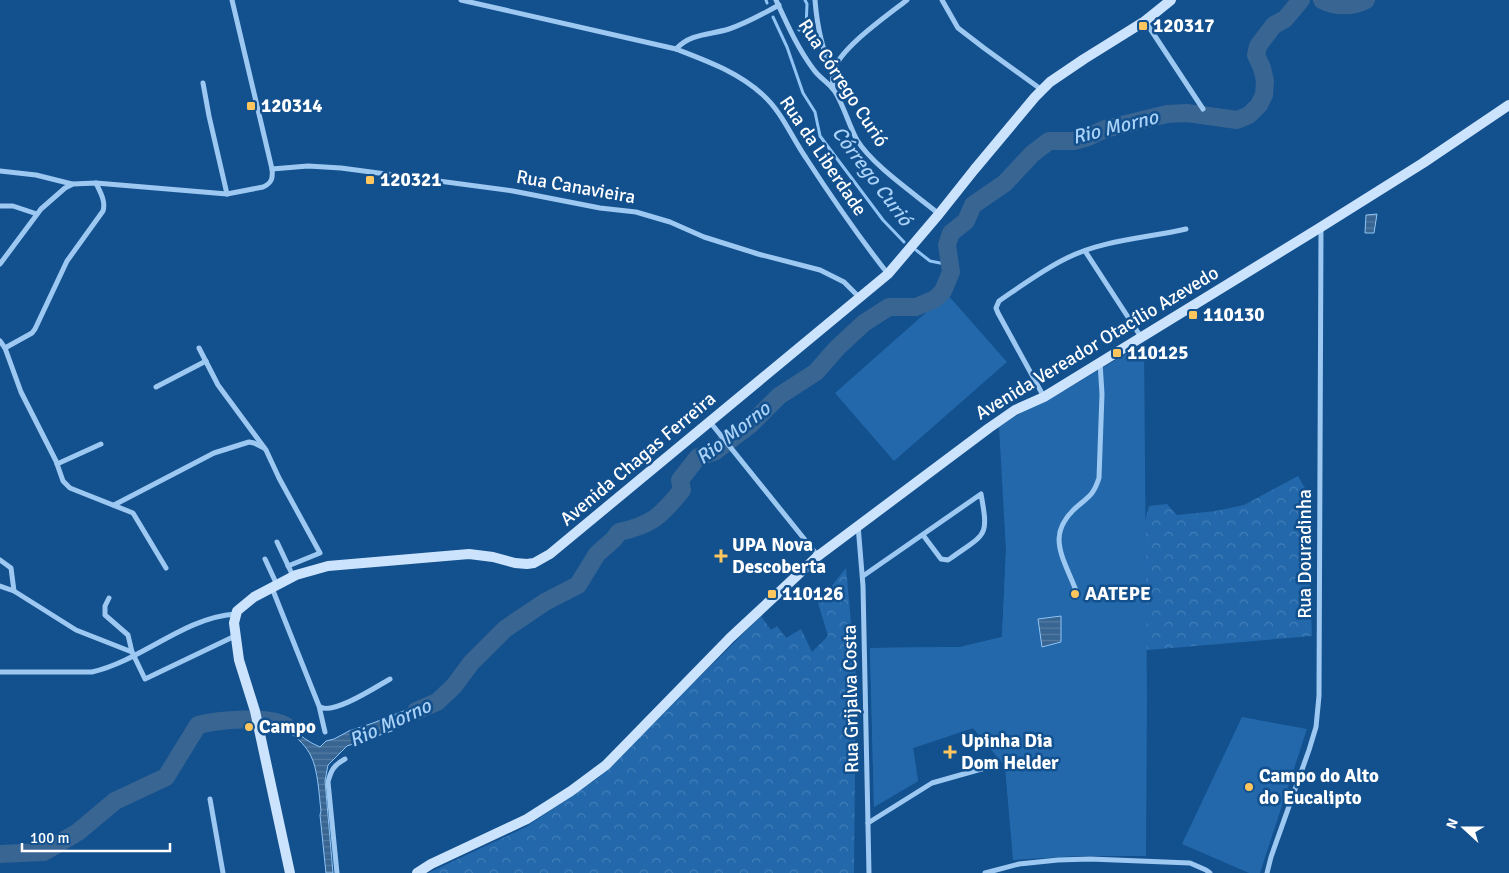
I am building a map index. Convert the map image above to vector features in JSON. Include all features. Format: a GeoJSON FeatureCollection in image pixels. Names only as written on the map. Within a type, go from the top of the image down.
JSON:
{"type":"FeatureCollection","features":[{"type":"Feature","properties":{"kind":"street"},"geometry":{"type":"LineString","coordinates":[[0,171],[36,175],[73,184],[96,183],[227,194],[263,188],[269,185],[273,176],[272,169],[232,0]]}},
{"type":"Feature","properties":{"kind":"street","name":"Rua da Liberdade"},"geometry":{"type":"LineString","coordinates":[[461,0],[676,49],[734,74],[764,96],[783,119],[807,160],[854,231],[888,274]]}},
{"type":"Feature","properties":{"kind":"street"},"geometry":{"type":"LineString","coordinates":[[815,0],[824,55],[833,73]]}},
{"type":"Feature","properties":{"kind":"street"},"geometry":{"type":"LineString","coordinates":[[833,89],[833,73],[838,62],[854,43],[907,0]]}},
{"type":"Feature","properties":{"kind":"street"},"geometry":{"type":"LineString","coordinates":[[942,0],[958,28],[1042,90]]}},
{"type":"Feature","properties":{"kind":"street","name":"Avenida Chagas Ferreira"},"geometry":{"type":"LineString","coordinates":[[0,672],[92,672],[121,663],[210,619],[235,614],[245,604],[293,576],[328,566],[469,554],[493,557],[515,563],[534,563],[550,554],[713,425],[859,297],[888,274],[1042,90],[1076,64],[1146,23],[1170,0]]}},
{"type":"Feature","properties":{"kind":"street"},"geometry":{"type":"LineString","coordinates":[[676,49],[683,41],[694,36],[728,29],[754,19],[777,3]]}},
{"type":"Feature","properties":{"kind":"street","name":"Rua Córrego Curió"},"geometry":{"type":"LineString","coordinates":[[777,3],[793,37],[813,69],[833,89],[857,140],[868,155],[940,214]]}},
{"type":"Feature","properties":{"kind":"street"},"geometry":{"type":"LineString","coordinates":[[1146,23],[1204,109]]}},
{"type":"Feature","properties":{"kind":"street"},"geometry":{"type":"LineString","coordinates":[[203,83],[208,116],[227,194]]}},
{"type":"Feature","properties":{"kind":"street","name":"Avenida Vereador Otacílio Azevedo"},"geometry":{"type":"LineString","coordinates":[[417,873],[431,864],[527,819],[571,792],[606,765],[730,638],[818,556],[1015,410],[1044,397],[1321,227],[1424,163],[1509,105]]}},
{"type":"Feature","properties":{"kind":"street","name":"Rua Canavieira"},"geometry":{"type":"LineString","coordinates":[[272,169],[308,166],[350,169],[513,191],[600,208],[636,212],[670,222],[704,237],[758,254],[820,270],[844,282],[859,297]]}},
{"type":"Feature","properties":{"kind":"street"},"geometry":{"type":"LineString","coordinates":[[5,348],[32,333],[35,329],[67,260],[103,211],[103,200],[96,183]]}},
{"type":"Feature","properties":{"kind":"street"},"geometry":{"type":"LineString","coordinates":[[0,264],[37,214],[64,188],[73,184]]}},
{"type":"Feature","properties":{"kind":"street"},"geometry":{"type":"LineString","coordinates":[[0,206],[13,206],[37,214]]}},
{"type":"Feature","properties":{"kind":"street","name":"Rua Douradinha"},"geometry":{"type":"LineString","coordinates":[[1267,873],[1316,727],[1319,696],[1321,227]]}},
{"type":"Feature","properties":{"kind":"street"},"geometry":{"type":"LineString","coordinates":[[1044,397],[996,308],[999,301],[1067,258],[1084,251],[1116,242],[1186,229]]}},
{"type":"Feature","properties":{"kind":"street"},"geometry":{"type":"LineString","coordinates":[[1084,251],[1140,337]]}},
{"type":"Feature","properties":{"kind":"street"},"geometry":{"type":"LineString","coordinates":[[0,342],[5,348],[21,392],[57,464],[63,481],[70,488],[133,513],[166,568]]}},
{"type":"Feature","properties":{"kind":"street"},"geometry":{"type":"LineString","coordinates":[[200,348],[218,384],[266,450],[320,553],[288,566]]}},
{"type":"Feature","properties":{"kind":"street"},"geometry":{"type":"LineString","coordinates":[[156,387],[206,361]]}},
{"type":"Feature","properties":{"kind":"street"},"geometry":{"type":"LineString","coordinates":[[1075,588],[1058,541],[1059,530],[1067,516],[1096,489],[1099,478],[1102,394],[1100,362]]}},
{"type":"Feature","properties":{"kind":"street"},"geometry":{"type":"LineString","coordinates":[[713,425],[818,556]]}},
{"type":"Feature","properties":{"kind":"street"},"geometry":{"type":"LineString","coordinates":[[114,505],[214,453],[249,442],[258,444],[266,450]]}},
{"type":"Feature","properties":{"kind":"street"},"geometry":{"type":"LineString","coordinates":[[57,464],[100,444]]}},
{"type":"Feature","properties":{"kind":"street"},"geometry":{"type":"LineString","coordinates":[[862,576],[981,494],[985,516],[985,528],[982,535],[952,558],[948,560],[941,559],[923,535]]}},
{"type":"Feature","properties":{"kind":"street","name":"Rua Grijalva Costa"},"geometry":{"type":"LineString","coordinates":[[858,525],[862,576],[869,873]]}},
{"type":"Feature","properties":{"kind":"street"},"geometry":{"type":"LineString","coordinates":[[277,542],[293,576]]}},
{"type":"Feature","properties":{"kind":"street"},"geometry":{"type":"LineString","coordinates":[[265,559],[320,706],[325,732]]}},
{"type":"Feature","properties":{"kind":"street"},"geometry":{"type":"LineString","coordinates":[[0,560],[11,568],[14,592]]}},
{"type":"Feature","properties":{"kind":"street"},"geometry":{"type":"LineString","coordinates":[[2,589],[14,592],[76,630],[132,652]]}},
{"type":"Feature","properties":{"kind":"street"},"geometry":{"type":"LineString","coordinates":[[109,598],[105,606],[105,615],[128,635],[132,652],[145,679],[236,636]]}},
{"type":"Feature","properties":{"kind":"street"},"geometry":{"type":"LineString","coordinates":[[235,614],[234,623],[242,670],[255,711],[290,873]]}},
{"type":"Feature","properties":{"kind":"street"},"geometry":{"type":"LineString","coordinates":[[320,706],[325,709],[338,706],[390,680]]}},
{"type":"Feature","properties":{"kind":"street"},"geometry":{"type":"LineString","coordinates":[[337,873],[328,782],[331,770],[337,763],[346,758]]}},
{"type":"Feature","properties":{"kind":"street"},"geometry":{"type":"LineString","coordinates":[[868,823],[932,783],[992,766]]}},
{"type":"Feature","properties":{"kind":"street"},"geometry":{"type":"LineString","coordinates":[[210,799],[223,873]]}},
{"type":"Feature","properties":{"kind":"street"},"geometry":{"type":"LineString","coordinates":[[985,873],[1020,864],[1090,859],[1190,863],[1210,873]]}},
{"type":"Feature","properties":{"kind":"green space"},"geometry":{"type":"Polygon","coordinates":[[[947,294],[1007,362],[894,461],[835,393],[947,294]]]}},
{"type":"Feature","properties":{"kind":"green space","name":"AATEPE"},"geometry":{"type":"Polygon","coordinates":[[[1144,343],[1147,697],[1146,856],[1080,856],[1013,860],[1005,766],[973,728],[913,748],[918,781],[874,807],[870,648],[960,647],[1002,637],[1006,551],[999,427],[1025,410],[1067,389],[1144,343]]]}},
{"type":"Feature","properties":{"kind":"green space"},"geometry":{"type":"Polygon","coordinates":[[[1298,476],[1306,490],[1312,636],[1136,651],[1013,853],[1005,766],[973,728],[913,748],[918,781],[874,807],[870,648],[960,647],[1002,637],[1006,551],[1143,529],[1149,506],[1167,504],[1177,515],[1216,511],[1244,505],[1298,476]]]}},
{"type":"Feature","properties":{"kind":"green space"},"geometry":{"type":"Polygon","coordinates":[[[846,568],[856,677],[854,873],[428,873],[526,827],[597,779],[761,616],[771,630],[777,626],[786,638],[801,629],[812,652],[828,636],[818,603],[846,568]]]}},
{"type":"Feature","properties":{"kind":"green space","name":"Campo do Alto do Eucalipto"},"geometry":{"type":"Polygon","coordinates":[[[1242,717],[1307,729],[1260,873],[1249,873],[1182,844],[1242,717]]]}},
{"type":"Feature","properties":{"kind":"water"},"geometry":{"type":"Polygon","coordinates":[[[1377,214],[1374,233],[1365,233],[1366,215],[1377,214]]]}},
{"type":"Feature","properties":{"kind":"water"},"geometry":{"type":"Polygon","coordinates":[[[1061,616],[1061,642],[1042,647],[1038,619],[1061,616]]]}},
{"type":"Feature","properties":{"kind":"water"},"geometry":{"type":"Polygon","coordinates":[[[434,699],[439,703],[392,731],[347,746],[328,765],[325,781],[333,873],[326,873],[319,790],[311,756],[297,738],[278,727],[264,724],[262,713],[278,719],[305,739],[320,747],[326,741],[349,731],[434,699]]]}},
{"type":"Feature","properties":{"kind":"waterway"},"geometry":{"type":"LineString","coordinates":[[799,30],[806,28],[807,4],[805,0]]}},
{"type":"Feature","properties":{"kind":"waterway","name":"Rio Morno"},"geometry":{"type":"LineString","coordinates":[[416,711],[437,702],[454,686],[471,663],[505,629],[545,602],[578,585],[597,554],[619,532],[640,526],[662,513],[682,490],[680,480],[698,457],[714,452],[751,424],[779,396],[816,372],[837,348],[864,323],[889,307],[916,307],[935,299],[943,291],[951,272],[947,245],[951,233],[966,221],[973,205],[1005,183],[1032,154],[1049,141],[1074,141],[1105,129],[1167,114],[1187,113],[1237,120],[1249,115],[1259,105],[1264,95],[1265,81],[1256,55],[1258,46],[1274,25],[1285,19],[1301,0]]}},
{"type":"Feature","properties":{"kind":"waterway","name":"Rio Morno"},"geometry":{"type":"LineString","coordinates":[[1322,0],[1344,5],[1366,0]]}},
{"type":"Feature","properties":{"kind":"waterway","name":"Córrego Curió"},"geometry":{"type":"LineString","coordinates":[[773,17],[787,47],[803,93],[815,112],[820,136],[883,220],[904,242]]}},
{"type":"Feature","properties":{"kind":"waterway","name":"Córrego Curió"},"geometry":{"type":"LineString","coordinates":[[916,250],[930,261],[950,265]]}},
{"type":"Feature","properties":{"kind":"waterway","name":"Rio Morno"},"geometry":{"type":"LineString","coordinates":[[0,854],[44,852],[78,832],[115,801],[166,777],[198,725],[230,720],[268,720],[286,726]]}},
{"type":"Feature","properties":{"kind":"place","name":"120317"},"geometry":{"type":"Point","coordinates":[1143,26]}},
{"type":"Feature","properties":{"kind":"place","name":"120314"},"geometry":{"type":"Point","coordinates":[251,106]}},
{"type":"Feature","properties":{"kind":"place","name":"120321"},"geometry":{"type":"Point","coordinates":[370,180]}},
{"type":"Feature","properties":{"kind":"place","name":"110130"},"geometry":{"type":"Point","coordinates":[1193,315]}},
{"type":"Feature","properties":{"kind":"place","name":"110125"},"geometry":{"type":"Point","coordinates":[1117,353]}},
{"type":"Feature","properties":{"kind":"place","name":"UPA Nova Descoberta"},"geometry":{"type":"Point","coordinates":[721,556]}},
{"type":"Feature","properties":{"kind":"place","name":"110126"},"geometry":{"type":"Point","coordinates":[772,594]}},
{"type":"Feature","properties":{"kind":"place","name":"AATEPE"},"geometry":{"type":"Point","coordinates":[1075,594]}},
{"type":"Feature","properties":{"kind":"place","name":"Campo"},"geometry":{"type":"Point","coordinates":[249,727]}},
{"type":"Feature","properties":{"kind":"place","name":"Upinha Dia Dom Helder"},"geometry":{"type":"Point","coordinates":[950,752]}},
{"type":"Feature","properties":{"kind":"place","name":"Campo do Alto do Eucalipto"},"geometry":{"type":"Point","coordinates":[1249,787]}}]}
